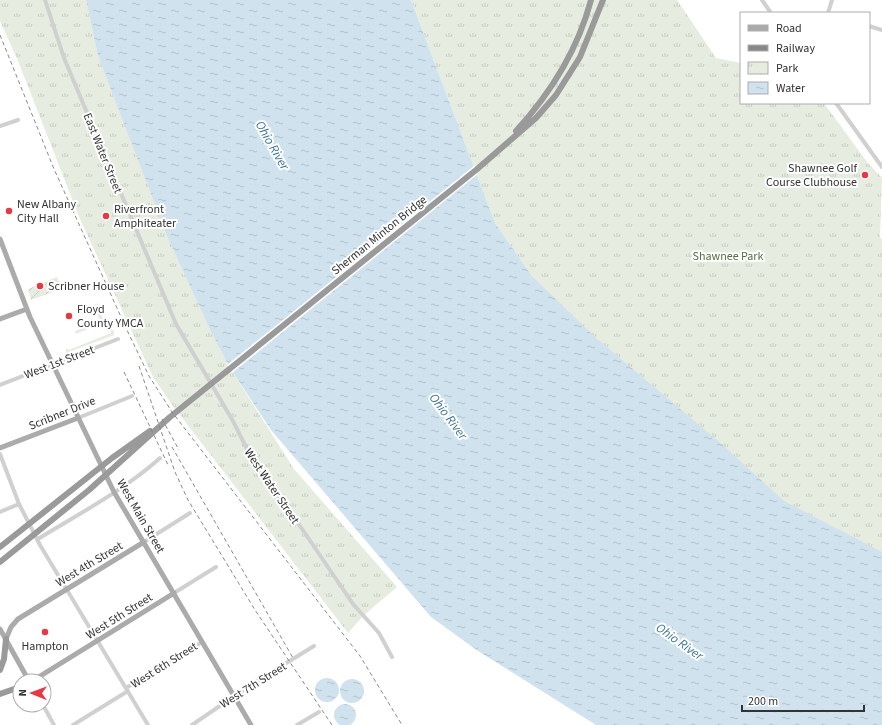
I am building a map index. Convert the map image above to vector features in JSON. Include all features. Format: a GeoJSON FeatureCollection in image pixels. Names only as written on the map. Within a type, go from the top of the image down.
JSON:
{"type":"FeatureCollection","features":[{"type":"Feature","properties":{"kind":"highway","name":"Sherman Minton Bridge"},"geometry":{"type":"LineString","coordinates":[[0,547],[204,389],[473,172],[503,146],[533,111],[567,62],[591,0]]}},
{"type":"Feature","properties":{"kind":"highway","name":"Sherman Minton Bridge"},"geometry":{"type":"LineString","coordinates":[[88,489],[129,455],[170,417],[476,170],[536,118],[556,95],[577,62],[593,28],[602,0]]}},
{"type":"Feature","properties":{"kind":"highway"},"geometry":{"type":"LineString","coordinates":[[0,562],[88,489],[201,390],[519,131],[537,113],[566,77],[582,48],[602,0]]}},
{"type":"Feature","properties":{"kind":"highway"},"geometry":{"type":"LineString","coordinates":[[0,558],[24,541]]}},
{"type":"Feature","properties":{"kind":"highway"},"geometry":{"type":"LineString","coordinates":[[0,670],[4,659],[6,639]]}},
{"type":"Feature","properties":{"kind":"highway"},"geometry":{"type":"LineString","coordinates":[[0,694],[12,690]]}},
{"type":"Feature","properties":{"kind":"main road","name":"West Main Street"},"geometry":{"type":"LineString","coordinates":[[0,239],[2,253],[29,315],[114,492],[251,725]]}},
{"type":"Feature","properties":{"kind":"main road"},"geometry":{"type":"LineString","coordinates":[[0,319],[27,309]]}},
{"type":"Feature","properties":{"kind":"main road","name":"Scribner Drive"},"geometry":{"type":"LineString","coordinates":[[0,448],[78,418]]}},
{"type":"Feature","properties":{"kind":"main road","name":"West 4th Street"},"geometry":{"type":"LineString","coordinates":[[6,639],[16,620],[144,542]]}},
{"type":"Feature","properties":{"kind":"main road","name":"West 5th Street"},"geometry":{"type":"LineString","coordinates":[[43,673],[174,593]]}},
{"type":"Feature","properties":{"kind":"main road"},"geometry":{"type":"LineString","coordinates":[[0,629],[25,673]]}},
{"type":"Feature","properties":{"kind":"street","name":"East Water Street"},"geometry":{"type":"LineString","coordinates":[[46,0],[64,58],[167,304]]}},
{"type":"Feature","properties":{"kind":"street"},"geometry":{"type":"LineString","coordinates":[[762,0],[770,12]]}},
{"type":"Feature","properties":{"kind":"street"},"geometry":{"type":"LineString","coordinates":[[828,12],[832,0]]}},
{"type":"Feature","properties":{"kind":"street"},"geometry":{"type":"LineString","coordinates":[[870,26],[882,30]]}},
{"type":"Feature","properties":{"kind":"street"},"geometry":{"type":"LineString","coordinates":[[837,104],[882,167]]}},
{"type":"Feature","properties":{"kind":"street"},"geometry":{"type":"LineString","coordinates":[[0,126],[18,120]]}},
{"type":"Feature","properties":{"kind":"street"},"geometry":{"type":"LineString","coordinates":[[126,209],[132,210]]}},
{"type":"Feature","properties":{"kind":"street","name":"West Water Street"},"geometry":{"type":"LineString","coordinates":[[167,304],[176,324],[233,421],[254,463],[353,604],[379,634],[392,657]]}},
{"type":"Feature","properties":{"kind":"street","name":"West 1st Street"},"geometry":{"type":"LineString","coordinates":[[0,385],[118,339]]}},
{"type":"Feature","properties":{"kind":"street","name":"Scribner Drive"},"geometry":{"type":"LineString","coordinates":[[78,418],[132,396]]}},
{"type":"Feature","properties":{"kind":"street"},"geometry":{"type":"LineString","coordinates":[[0,454],[20,504],[38,539],[148,725]]}},
{"type":"Feature","properties":{"kind":"street"},"geometry":{"type":"LineString","coordinates":[[38,539],[146,471],[160,458]]}},
{"type":"Feature","properties":{"kind":"street"},"geometry":{"type":"LineString","coordinates":[[0,512],[20,504]]}},
{"type":"Feature","properties":{"kind":"street","name":"West 4th Street"},"geometry":{"type":"LineString","coordinates":[[144,542],[190,513]]}},
{"type":"Feature","properties":{"kind":"street","name":"West 5th Street"},"geometry":{"type":"LineString","coordinates":[[174,593],[216,567]]}},
{"type":"Feature","properties":{"kind":"street","name":"West 6th Street"},"geometry":{"type":"LineString","coordinates":[[73,725],[202,642]]}},
{"type":"Feature","properties":{"kind":"street","name":"West 7th Street"},"geometry":{"type":"LineString","coordinates":[[192,725],[234,696],[314,646]]}},
{"type":"Feature","properties":{"kind":"street"},"geometry":{"type":"LineString","coordinates":[[298,725],[319,712]]}},
{"type":"Feature","properties":{"kind":"street"},"geometry":{"type":"LineString","coordinates":[[47,713],[54,725]]}},
{"type":"Feature","properties":{"kind":"green space"},"geometry":{"type":"Polygon","coordinates":[[[0,0],[86,0],[98,56],[173,248],[211,332],[230,368],[294,469],[397,587],[363,616],[348,633],[173,406],[153,377],[80,219],[18,61],[0,21],[0,0]]]}},
{"type":"Feature","properties":{"kind":"green space","name":"Shawnee Park"},"geometry":{"type":"Polygon","coordinates":[[[411,0],[677,0],[716,58],[740,63],[740,104],[825,104],[867,162],[882,178],[880,237],[882,240],[882,553],[840,536],[750,482],[661,408],[532,276],[495,223],[411,0]]]}},
{"type":"Feature","properties":{"kind":"green space"},"geometry":{"type":"Polygon","coordinates":[[[57,277],[61,289],[31,300],[28,289],[57,277]]]}},
{"type":"Feature","properties":{"kind":"green space"},"geometry":{"type":"Polygon","coordinates":[[[96,300],[104,322],[76,334],[75,331],[84,328],[83,325],[99,319],[97,313],[99,312],[94,305],[97,304],[96,300]]]}},
{"type":"Feature","properties":{"kind":"green space"},"geometry":{"type":"Polygon","coordinates":[[[111,329],[114,331],[114,335],[66,353],[66,348],[69,350],[111,333],[111,329]]]}},
{"type":"Feature","properties":{"kind":"water","name":"Ohio River"},"geometry":{"type":"Polygon","coordinates":[[[86,0],[411,0],[495,223],[532,276],[595,337],[718,441],[784,501],[882,552],[882,725],[596,725],[478,651],[431,617],[271,430],[230,368],[211,332],[168,238],[98,56],[86,0]]]}},
{"type":"Feature","properties":{"kind":"water"},"geometry":{"type":"Polygon","coordinates":[[[327,678],[335,682],[339,690],[335,698],[327,702],[319,698],[315,690],[319,682],[327,678]]]}},
{"type":"Feature","properties":{"kind":"water"},"geometry":{"type":"Polygon","coordinates":[[[352,679],[360,683],[364,691],[360,699],[352,703],[344,699],[340,691],[344,683],[352,679]]]}},
{"type":"Feature","properties":{"kind":"water"},"geometry":{"type":"Polygon","coordinates":[[[341,704],[349,704],[356,711],[356,719],[349,726],[341,726],[334,719],[334,711],[341,704]]]}},
{"type":"Feature","properties":{"kind":"pier"},"geometry":{"type":"Polygon","coordinates":[[[475,165],[478,174],[232,373],[227,365],[475,165]]]}},
{"type":"Feature","properties":{"kind":"railway"},"geometry":{"type":"LineString","coordinates":[[0,35],[54,169],[149,376],[172,412],[360,656],[402,725]]}},
{"type":"Feature","properties":{"kind":"railway"},"geometry":{"type":"LineString","coordinates":[[139,366],[175,472],[188,500],[255,610],[332,725]]}},
{"type":"Feature","properties":{"kind":"railway"},"geometry":{"type":"LineString","coordinates":[[124,372],[169,467]]}},
{"type":"Feature","properties":{"kind":"railway"},"geometry":{"type":"LineString","coordinates":[[162,419],[179,450]]}},
{"type":"Feature","properties":{"kind":"railway"},"geometry":{"type":"LineString","coordinates":[[172,447],[293,658]]}},
{"type":"Feature","properties":{"kind":"place","name":"Shawnee Golf Course Clubhouse"},"geometry":{"type":"Point","coordinates":[865,175]}},
{"type":"Feature","properties":{"kind":"place","name":"New Albany City Hall"},"geometry":{"type":"Point","coordinates":[9,211]}},
{"type":"Feature","properties":{"kind":"place","name":"Riverfront Amphiteater"},"geometry":{"type":"Point","coordinates":[106,216]}},
{"type":"Feature","properties":{"kind":"place","name":"Scribner House"},"geometry":{"type":"Point","coordinates":[40,286]}},
{"type":"Feature","properties":{"kind":"place","name":"Floyd County YMCA"},"geometry":{"type":"Point","coordinates":[69,316]}},
{"type":"Feature","properties":{"kind":"place","name":"Hampton"},"geometry":{"type":"Point","coordinates":[45,632]}}]}
